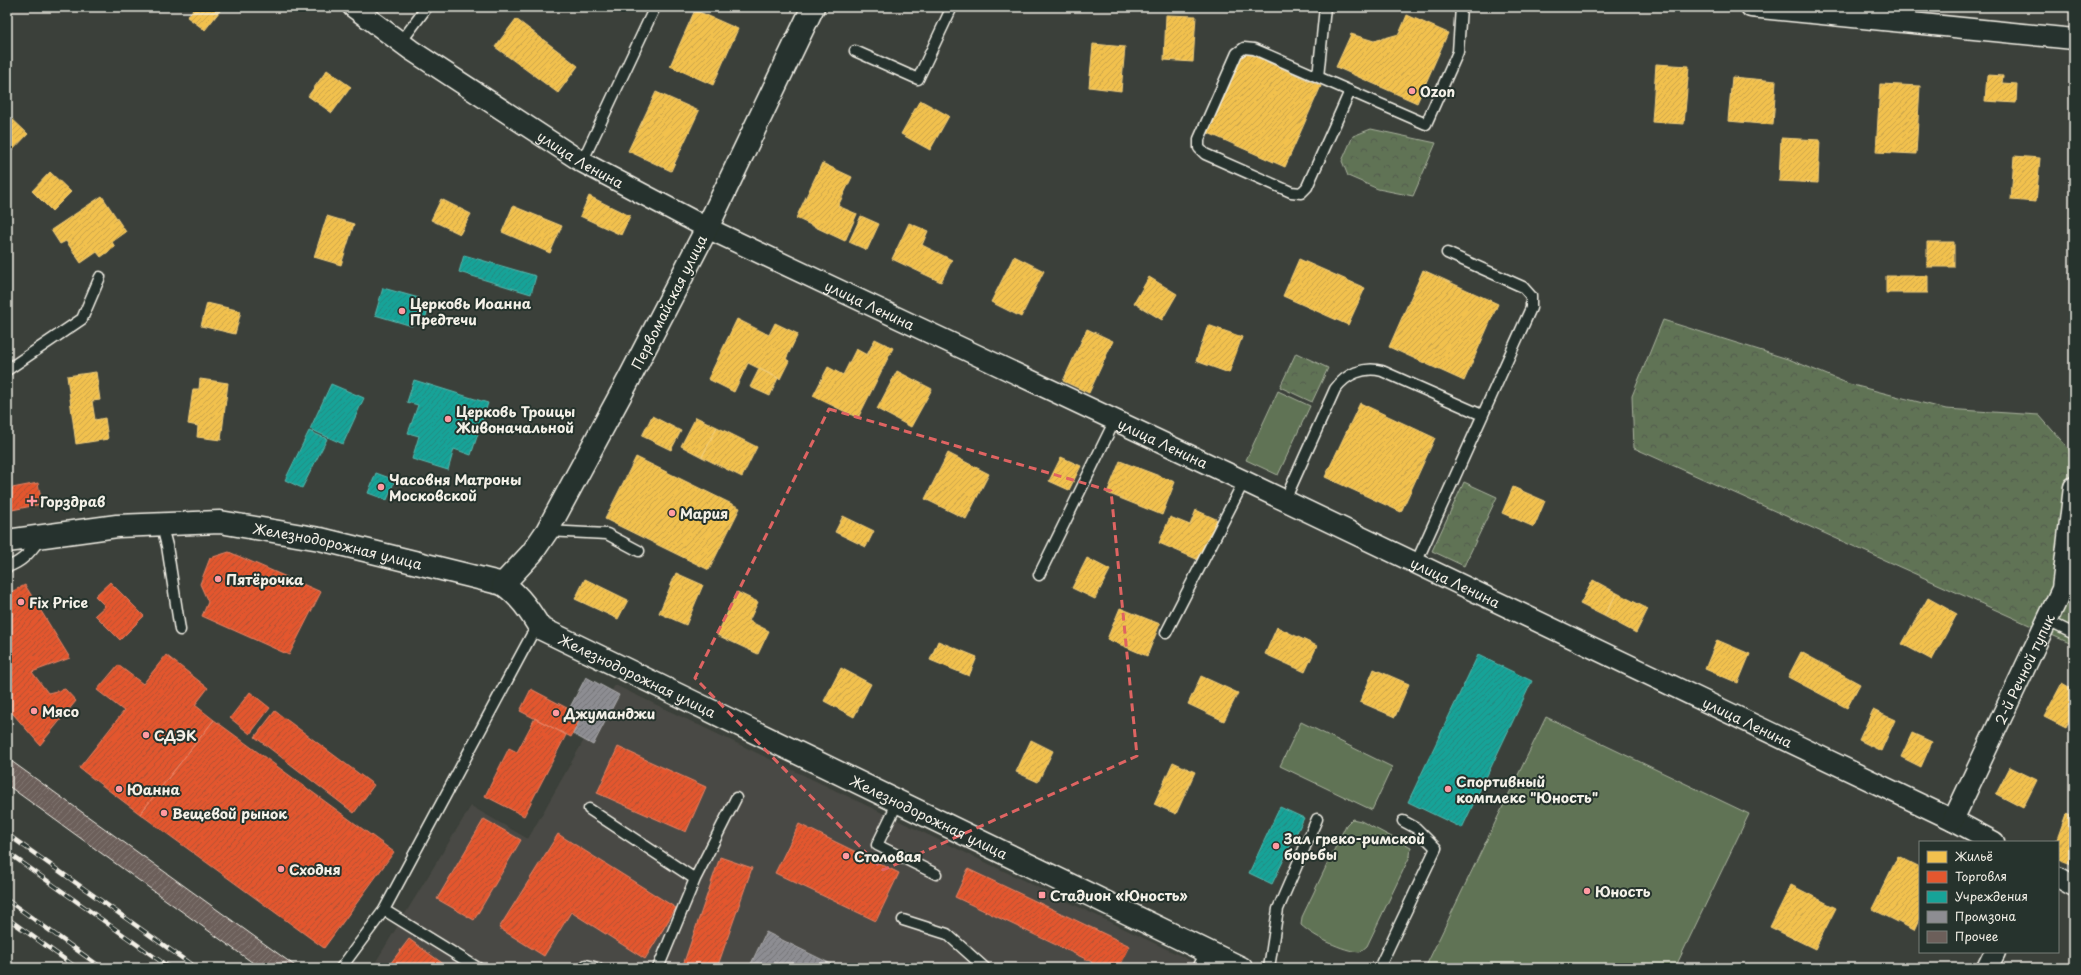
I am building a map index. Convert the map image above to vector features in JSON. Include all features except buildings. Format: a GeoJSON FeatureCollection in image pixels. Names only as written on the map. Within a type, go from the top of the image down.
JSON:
{"type":"FeatureCollection","features":[{"type":"Feature","properties":{"kind":"main road","name":"Первомайская улица"},"geometry":{"type":"LineString","coordinates":[[502,584],[532,553],[547,531],[629,379],[708,228],[813,7]]}},
{"type":"Feature","properties":{"kind":"main road","name":"Железнодорожная улица"},"geometry":{"type":"LineString","coordinates":[[7,541],[117,526],[161,523],[220,522],[320,539],[502,584],[516,593],[527,606],[540,628],[898,802],[1202,960],[1241,968]]}},
{"type":"Feature","properties":{"kind":"street","name":"улица Ленина"},"geometry":{"type":"LineString","coordinates":[[353,7],[401,42],[582,162],[708,228],[1285,500],[1953,820],[1992,841]]}},
{"type":"Feature","properties":{"kind":"street"},"geometry":{"type":"LineString","coordinates":[[1751,7],[2074,39]]}},
{"type":"Feature","properties":{"kind":"street","name":"2-й Речной тупик"},"geometry":{"type":"LineString","coordinates":[[1953,820],[2062,589],[2074,487]]}},
{"type":"Feature","properties":{"kind":"street"},"geometry":{"type":"LineString","coordinates":[[2059,878],[2074,886]]}},
{"type":"Feature","properties":{"kind":"street"},"geometry":{"type":"LineString","coordinates":[[1987,968],[1994,953]]}},
{"type":"Feature","properties":{"kind":"lane"},"geometry":{"type":"LineString","coordinates":[[401,42],[427,7]]}},
{"type":"Feature","properties":{"kind":"lane"},"geometry":{"type":"LineString","coordinates":[[582,162],[655,7]]}},
{"type":"Feature","properties":{"kind":"lane"},"geometry":{"type":"LineString","coordinates":[[855,51],[918,79],[952,7]]}},
{"type":"Feature","properties":{"kind":"lane"},"geometry":{"type":"LineString","coordinates":[[1318,77],[1325,7]]}},
{"type":"Feature","properties":{"kind":"lane"},"geometry":{"type":"LineString","coordinates":[[1350,91],[1307,187],[1301,193],[1284,189],[1205,154],[1199,148],[1199,139],[1237,53],[1244,48],[1254,49],[1426,124],[1458,52],[1461,7]]}},
{"type":"Feature","properties":{"kind":"lane"},"geometry":{"type":"LineString","coordinates":[[1416,563],[1531,308],[1532,296],[1523,287],[1447,253]]}},
{"type":"Feature","properties":{"kind":"lane"},"geometry":{"type":"LineString","coordinates":[[7,370],[82,319],[100,277]]}},
{"type":"Feature","properties":{"kind":"lane"},"geometry":{"type":"LineString","coordinates":[[1285,500],[1335,389],[1341,381],[1351,374],[1374,368],[1482,416]]}},
{"type":"Feature","properties":{"kind":"lane"},"geometry":{"type":"LineString","coordinates":[[1039,575],[1115,420]]}},
{"type":"Feature","properties":{"kind":"lane"},"geometry":{"type":"LineString","coordinates":[[1166,633],[1244,481]]}},
{"type":"Feature","properties":{"kind":"lane"},"geometry":{"type":"LineString","coordinates":[[161,523],[167,546],[180,630]]}},
{"type":"Feature","properties":{"kind":"lane"},"geometry":{"type":"LineString","coordinates":[[547,531],[607,534],[640,551]]}},
{"type":"Feature","properties":{"kind":"lane"},"geometry":{"type":"LineString","coordinates":[[7,567],[18,564],[42,536]]}},
{"type":"Feature","properties":{"kind":"lane"},"geometry":{"type":"LineString","coordinates":[[2048,620],[2074,634]]}},
{"type":"Feature","properties":{"kind":"lane"},"geometry":{"type":"LineString","coordinates":[[341,968],[384,910],[532,636],[540,628]]}},
{"type":"Feature","properties":{"kind":"lane"},"geometry":{"type":"LineString","coordinates":[[658,968],[695,879],[736,798]]}},
{"type":"Feature","properties":{"kind":"lane"},"geometry":{"type":"LineString","coordinates":[[898,802],[877,845],[936,874]]}},
{"type":"Feature","properties":{"kind":"lane"},"geometry":{"type":"LineString","coordinates":[[589,809],[695,879]]}},
{"type":"Feature","properties":{"kind":"lane"},"geometry":{"type":"LineString","coordinates":[[1269,968],[1278,909],[1317,819]]}},
{"type":"Feature","properties":{"kind":"lane"},"geometry":{"type":"LineString","coordinates":[[1379,968],[1436,848],[1416,828],[1403,822]]}},
{"type":"Feature","properties":{"kind":"lane"},"geometry":{"type":"LineString","coordinates":[[384,910],[478,968]]}},
{"type":"Feature","properties":{"kind":"lane"},"geometry":{"type":"LineString","coordinates":[[903,920],[947,934],[985,968]]}},
{"type":"Feature","properties":{"kind":"lane"},"geometry":{"type":"LineString","coordinates":[[583,968],[586,965],[598,968]]}},
{"type":"Feature","properties":{"kind":"highlighted area"},"geometry":{"type":"Polygon","coordinates":[[[829,409],[1111,491],[1137,756],[883,870],[695,678],[829,409]]]}},
{"type":"Feature","properties":{"kind":"shaded area"},"geometry":{"type":"Polygon","coordinates":[[[615,685],[1206,968],[372,968],[471,806],[528,839],[615,685]]]}},
{"type":"Feature","properties":{"kind":"green space"},"geometry":{"type":"Polygon","coordinates":[[[1371,129],[1436,143],[1413,196],[1378,189],[1348,176],[1342,161],[1353,136],[1371,129]]]}},
{"type":"Feature","properties":{"kind":"green space"},"geometry":{"type":"Polygon","coordinates":[[[1663,320],[1791,360],[1849,384],[1946,409],[2039,415],[2074,455],[2074,645],[1634,448],[1632,396],[1663,320]]]}},
{"type":"Feature","properties":{"kind":"green space"},"geometry":{"type":"Polygon","coordinates":[[[1296,353],[1328,368],[1312,402],[1280,387],[1296,353]]]}},
{"type":"Feature","properties":{"kind":"green space"},"geometry":{"type":"Polygon","coordinates":[[[1278,391],[1310,406],[1278,475],[1246,460],[1278,391]]]}},
{"type":"Feature","properties":{"kind":"green space"},"geometry":{"type":"Polygon","coordinates":[[[1464,482],[1497,497],[1464,566],[1432,551],[1464,482]]]}},
{"type":"Feature","properties":{"kind":"green space","name":"Юность"},"geometry":{"type":"Polygon","coordinates":[[[1546,717],[1749,814],[1675,968],[1425,968],[1546,717]]]}},
{"type":"Feature","properties":{"kind":"green space"},"geometry":{"type":"Polygon","coordinates":[[[1301,722],[1392,767],[1372,810],[1280,766],[1301,722]]]}},
{"type":"Feature","properties":{"kind":"green space"},"geometry":{"type":"Polygon","coordinates":[[[1352,819],[1361,821],[1411,847],[1410,856],[1367,946],[1360,952],[1345,949],[1329,943],[1301,925],[1302,917],[1346,825],[1352,819]]]}},
{"type":"Feature","properties":{"kind":"railway"},"geometry":{"type":"LineString","coordinates":[[7,834],[196,968]]}},
{"type":"Feature","properties":{"kind":"railway"},"geometry":{"type":"LineString","coordinates":[[7,852],[170,968]]}},
{"type":"Feature","properties":{"kind":"railway"},"geometry":{"type":"LineString","coordinates":[[7,900],[102,968]]}},
{"type":"Feature","properties":{"kind":"railway"},"geometry":{"type":"LineString","coordinates":[[7,918],[77,968]]}},
{"type":"Feature","properties":{"kind":"place","name":"Ozon"},"geometry":{"type":"Point","coordinates":[1412,91]}},
{"type":"Feature","properties":{"kind":"place","name":"Церковь Иоанна Предтечи"},"geometry":{"type":"Point","coordinates":[402,311]}},
{"type":"Feature","properties":{"kind":"place","name":"Церковь Троицы Живоначальной"},"geometry":{"type":"Point","coordinates":[448,419]}},
{"type":"Feature","properties":{"kind":"place","name":"Часовня Матроны Московской"},"geometry":{"type":"Point","coordinates":[381,487]}},
{"type":"Feature","properties":{"kind":"place","name":"Горздрав"},"geometry":{"type":"Point","coordinates":[32,501]}},
{"type":"Feature","properties":{"kind":"place","name":"Мария"},"geometry":{"type":"Point","coordinates":[672,513]}},
{"type":"Feature","properties":{"kind":"place","name":"Пятёрочка"},"geometry":{"type":"Point","coordinates":[218,579]}},
{"type":"Feature","properties":{"kind":"place","name":"Fix Price"},"geometry":{"type":"Point","coordinates":[21,602]}},
{"type":"Feature","properties":{"kind":"place","name":"Мясо"},"geometry":{"type":"Point","coordinates":[34,711]}},
{"type":"Feature","properties":{"kind":"place","name":"Джуманджи"},"geometry":{"type":"Point","coordinates":[556,713]}},
{"type":"Feature","properties":{"kind":"place","name":"СДЭК"},"geometry":{"type":"Point","coordinates":[146,735]}},
{"type":"Feature","properties":{"kind":"place","name":"Юанна"},"geometry":{"type":"Point","coordinates":[119,789]}},
{"type":"Feature","properties":{"kind":"place","name":"Спортивный комплекс \"Юность\""},"geometry":{"type":"Point","coordinates":[1448,789]}},
{"type":"Feature","properties":{"kind":"place","name":"Вещевой рынок"},"geometry":{"type":"Point","coordinates":[164,813]}},
{"type":"Feature","properties":{"kind":"place","name":"Зал греко-римской борьбы"},"geometry":{"type":"Point","coordinates":[1276,846]}},
{"type":"Feature","properties":{"kind":"place","name":"Столовая"},"geometry":{"type":"Point","coordinates":[846,856]}},
{"type":"Feature","properties":{"kind":"place","name":"Сходня"},"geometry":{"type":"Point","coordinates":[281,869]}},
{"type":"Feature","properties":{"kind":"place","name":"Юность"},"geometry":{"type":"Point","coordinates":[1587,891]}},
{"type":"Feature","properties":{"kind":"place","name":"Стадион «Юность»"},"geometry":{"type":"Point","coordinates":[1042,895]}}]}
